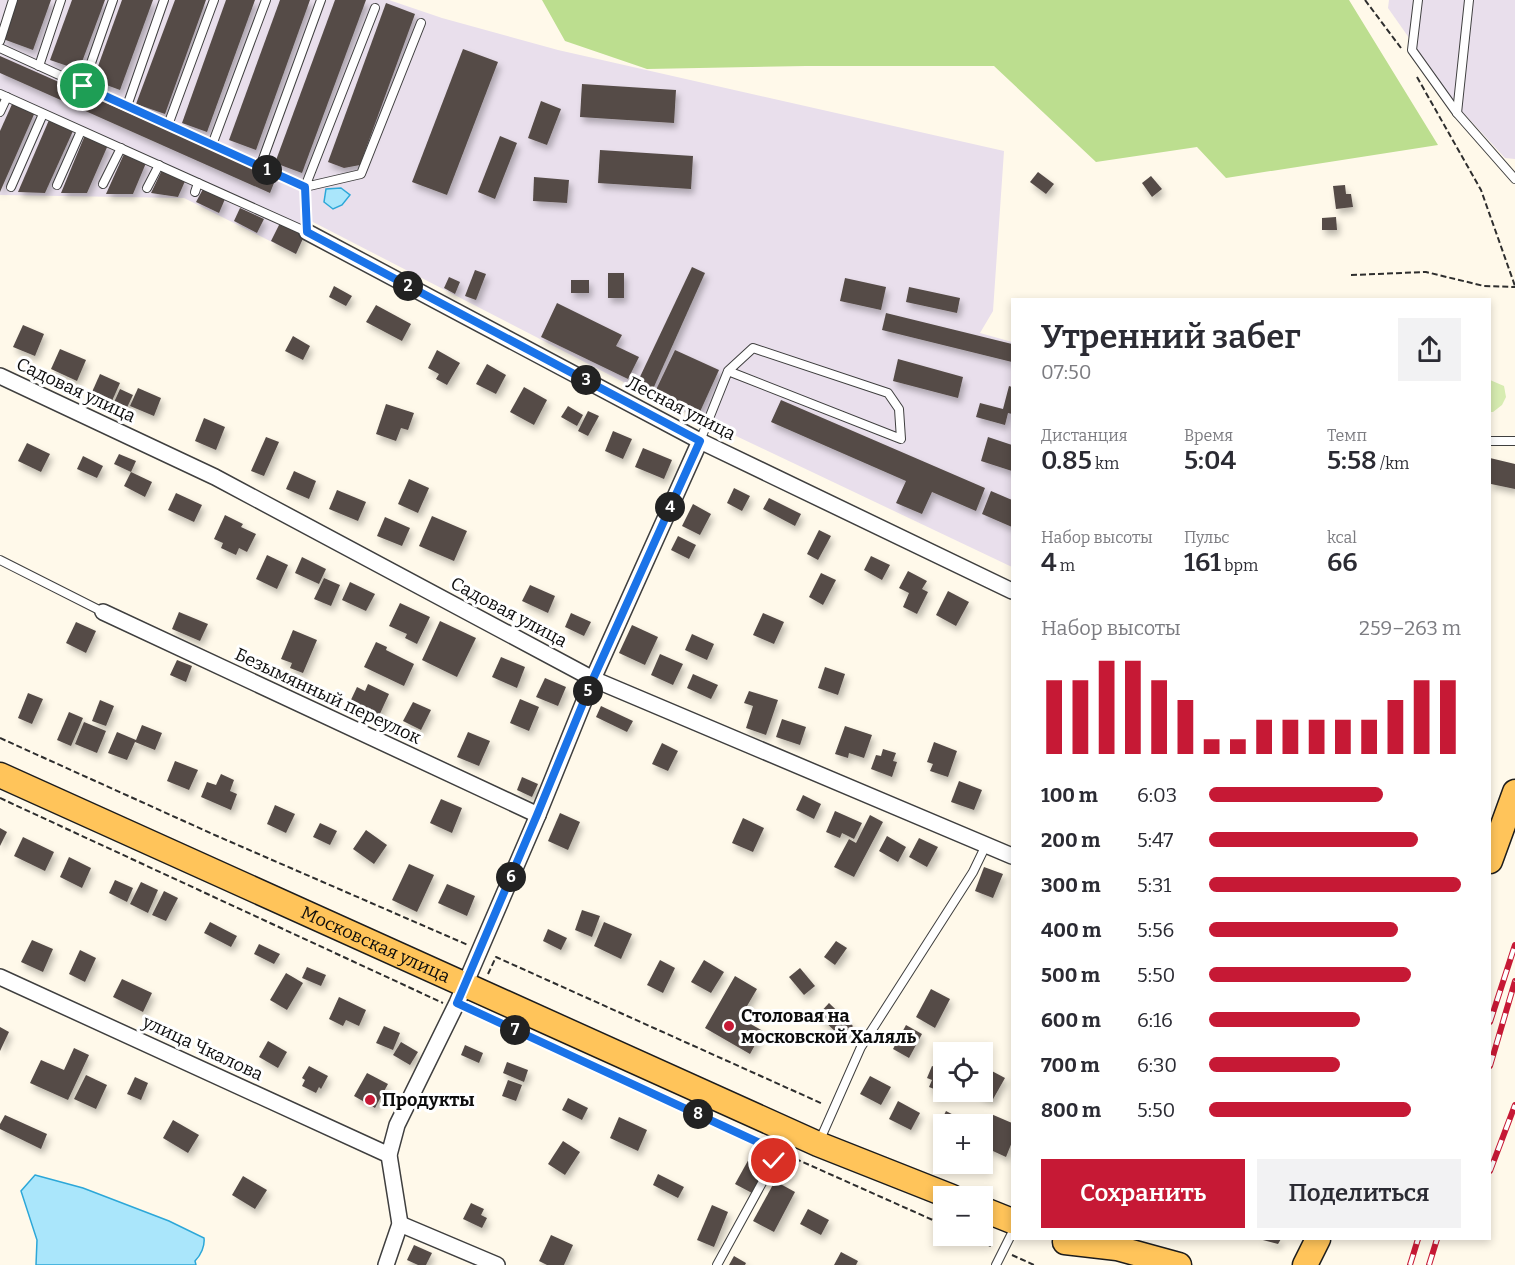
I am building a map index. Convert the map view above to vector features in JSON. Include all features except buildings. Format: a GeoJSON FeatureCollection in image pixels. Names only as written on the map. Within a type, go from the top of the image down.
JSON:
{"type":"FeatureCollection","features":[{"type":"Feature","properties":{"kind":"main road","name":"Московская улица"},"geometry":{"type":"LineString","coordinates":[[0,775],[782,1140],[818,1144],[933,1189]]}},
{"type":"Feature","properties":{"kind":"main road"},"geometry":{"type":"LineString","coordinates":[[1491,855],[1497,821],[1515,792]]}},
{"type":"Feature","properties":{"kind":"main road"},"geometry":{"type":"LineString","coordinates":[[993,1213],[1011,1221]]}},
{"type":"Feature","properties":{"kind":"main road"},"geometry":{"type":"LineString","coordinates":[[1305,1265],[1318,1240]]}},
{"type":"Feature","properties":{"kind":"main road"},"geometry":{"type":"LineString","coordinates":[[1061,1241],[1117,1248],[1160,1262]]}},
{"type":"Feature","properties":{"kind":"main road"},"geometry":{"type":"LineString","coordinates":[[1061,1241],[1095,1265]]}},
{"type":"Feature","properties":{"kind":"street","name":"Лесная улица"},"geometry":{"type":"LineString","coordinates":[[307,232],[700,441],[1011,591]]}},
{"type":"Feature","properties":{"kind":"street","name":"Садовая улица"},"geometry":{"type":"LineString","coordinates":[[0,376],[214,477],[593,679],[1011,856]]}},
{"type":"Feature","properties":{"kind":"street"},"geometry":{"type":"LineString","coordinates":[[386,1265],[400,1224],[389,1155],[397,1125],[467,992],[479,950],[593,679],[700,441]]}},
{"type":"Feature","properties":{"kind":"street","name":"Безымянный переулок"},"geometry":{"type":"LineString","coordinates":[[103,612],[537,815]]}},
{"type":"Feature","properties":{"kind":"street","name":"улица Чкалова"},"geometry":{"type":"LineString","coordinates":[[0,977],[389,1155]]}},
{"type":"Feature","properties":{"kind":"street"},"geometry":{"type":"LineString","coordinates":[[400,1224],[497,1265]]}},
{"type":"Feature","properties":{"kind":"lane"},"geometry":{"type":"LineString","coordinates":[[0,41],[13,0]]}},
{"type":"Feature","properties":{"kind":"lane"},"geometry":{"type":"LineString","coordinates":[[39,66],[61,0]]}},
{"type":"Feature","properties":{"kind":"lane"},"geometry":{"type":"LineString","coordinates":[[83,86],[113,0]]}},
{"type":"Feature","properties":{"kind":"lane"},"geometry":{"type":"LineString","coordinates":[[127,106],[164,0]]}},
{"type":"Feature","properties":{"kind":"lane"},"geometry":{"type":"LineString","coordinates":[[168,125],[214,0]]}},
{"type":"Feature","properties":{"kind":"lane"},"geometry":{"type":"LineString","coordinates":[[212,145],[266,0]]}},
{"type":"Feature","properties":{"kind":"lane"},"geometry":{"type":"LineString","coordinates":[[260,167],[321,0]]}},
{"type":"Feature","properties":{"kind":"lane"},"geometry":{"type":"LineString","coordinates":[[1418,0],[1412,50],[1457,113],[1515,179]]}},
{"type":"Feature","properties":{"kind":"lane"},"geometry":{"type":"LineString","coordinates":[[1457,113],[1469,0]]}},
{"type":"Feature","properties":{"kind":"lane"},"geometry":{"type":"LineString","coordinates":[[0,112],[3,96],[307,232],[305,187],[375,8]]}},
{"type":"Feature","properties":{"kind":"lane"},"geometry":{"type":"LineString","coordinates":[[0,48],[305,187],[361,174],[421,23]]}},
{"type":"Feature","properties":{"kind":"lane"},"geometry":{"type":"LineString","coordinates":[[11,187],[43,114]]}},
{"type":"Feature","properties":{"kind":"lane"},"geometry":{"type":"LineString","coordinates":[[57,185],[81,131]]}},
{"type":"Feature","properties":{"kind":"lane"},"geometry":{"type":"LineString","coordinates":[[103,184],[121,148]]}},
{"type":"Feature","properties":{"kind":"lane"},"geometry":{"type":"LineString","coordinates":[[147,188],[159,165]]}},
{"type":"Feature","properties":{"kind":"lane"},"geometry":{"type":"LineString","coordinates":[[195,192],[198,183]]}},
{"type":"Feature","properties":{"kind":"lane"},"geometry":{"type":"LineString","coordinates":[[700,441],[728,371],[753,348],[888,393],[899,409],[901,439],[728,371]]}},
{"type":"Feature","properties":{"kind":"lane"},"geometry":{"type":"LineString","coordinates":[[1491,441],[1515,441]]}},
{"type":"Feature","properties":{"kind":"lane"},"geometry":{"type":"LineString","coordinates":[[0,560],[103,612]]}},
{"type":"Feature","properties":{"kind":"lane"},"geometry":{"type":"LineString","coordinates":[[818,1144],[861,1047],[973,872],[986,845]]}},
{"type":"Feature","properties":{"kind":"lane"},"geometry":{"type":"LineString","coordinates":[[717,1265],[774,1161],[782,1140]]}},
{"type":"Feature","properties":{"kind":"lane"},"geometry":{"type":"LineString","coordinates":[[996,1265],[1011,1235]]}},
{"type":"Feature","properties":{"kind":"path"},"geometry":{"type":"LineString","coordinates":[[1365,0],[1405,54]]}},
{"type":"Feature","properties":{"kind":"path"},"geometry":{"type":"LineString","coordinates":[[1369,0],[1369,5]]}},
{"type":"Feature","properties":{"kind":"path"},"geometry":{"type":"LineString","coordinates":[[1351,275],[1426,272],[1484,286],[1515,287],[1481,190],[1416,74]]}},
{"type":"Feature","properties":{"kind":"path"},"geometry":{"type":"LineString","coordinates":[[0,738],[833,1108]]}},
{"type":"Feature","properties":{"kind":"path"},"geometry":{"type":"LineString","coordinates":[[0,798],[443,1002],[467,992],[496,957]]}},
{"type":"Feature","properties":{"kind":"path"},"geometry":{"type":"LineString","coordinates":[[492,1019],[782,1140],[933,1219]]}},
{"type":"Feature","properties":{"kind":"shaded area"},"geometry":{"type":"Polygon","coordinates":[[[0,0],[389,0],[442,18],[558,50],[1004,151],[993,311],[980,333],[1011,342],[1011,567],[633,387],[311,221],[296,254],[184,198],[0,195],[0,0]]]}},
{"type":"Feature","properties":{"kind":"shaded area"},"geometry":{"type":"Polygon","coordinates":[[[1389,0],[1515,0],[1515,159],[1505,158],[1457,106],[1388,8],[1389,0]]]}},
{"type":"Feature","properties":{"kind":"green space"},"geometry":{"type":"Polygon","coordinates":[[[542,0],[1349,0],[1438,145],[1226,178],[1197,147],[1096,162],[994,66],[647,69],[565,41],[542,0]]]}},
{"type":"Feature","properties":{"kind":"green space"},"geometry":{"type":"Polygon","coordinates":[[[1491,380],[1504,386],[1506,397],[1502,405],[1491,412],[1491,380]]]}},
{"type":"Feature","properties":{"kind":"water"},"geometry":{"type":"Polygon","coordinates":[[[341,188],[350,195],[342,205],[333,209],[324,202],[326,189],[341,188]]]}},
{"type":"Feature","properties":{"kind":"water"},"geometry":{"type":"Polygon","coordinates":[[[35,1175],[83,1188],[169,1221],[204,1238],[202,1250],[195,1261],[196,1265],[36,1265],[37,1240],[21,1191],[35,1175]]]}},
{"type":"Feature","properties":{"kind":"railway"},"geometry":{"type":"LineString","coordinates":[[1491,1019],[1515,945]]}},
{"type":"Feature","properties":{"kind":"railway"},"geometry":{"type":"LineString","coordinates":[[1491,1063],[1515,981]]}},
{"type":"Feature","properties":{"kind":"railway"},"geometry":{"type":"LineString","coordinates":[[1491,1168],[1515,1105]]}},
{"type":"Feature","properties":{"kind":"railway"},"geometry":{"type":"LineString","coordinates":[[1410,1265],[1418,1240]]}},
{"type":"Feature","properties":{"kind":"railway"},"geometry":{"type":"LineString","coordinates":[[1429,1265],[1437,1240]]}},
{"type":"Feature","properties":{"kind":"place","name":"Столовая на московской Халяль"},"geometry":{"type":"Point","coordinates":[729,1026]}},
{"type":"Feature","properties":{"kind":"place","name":"Продукты"},"geometry":{"type":"Point","coordinates":[370,1100]}},
{"type":"Feature","properties":{"kind":"route"},"geometry":{"type":"LineString","coordinates":[[83,86],[305,187],[307,232],[700,441],[593,679],[457,1003],[777,1151],[774,1161]]}}]}
